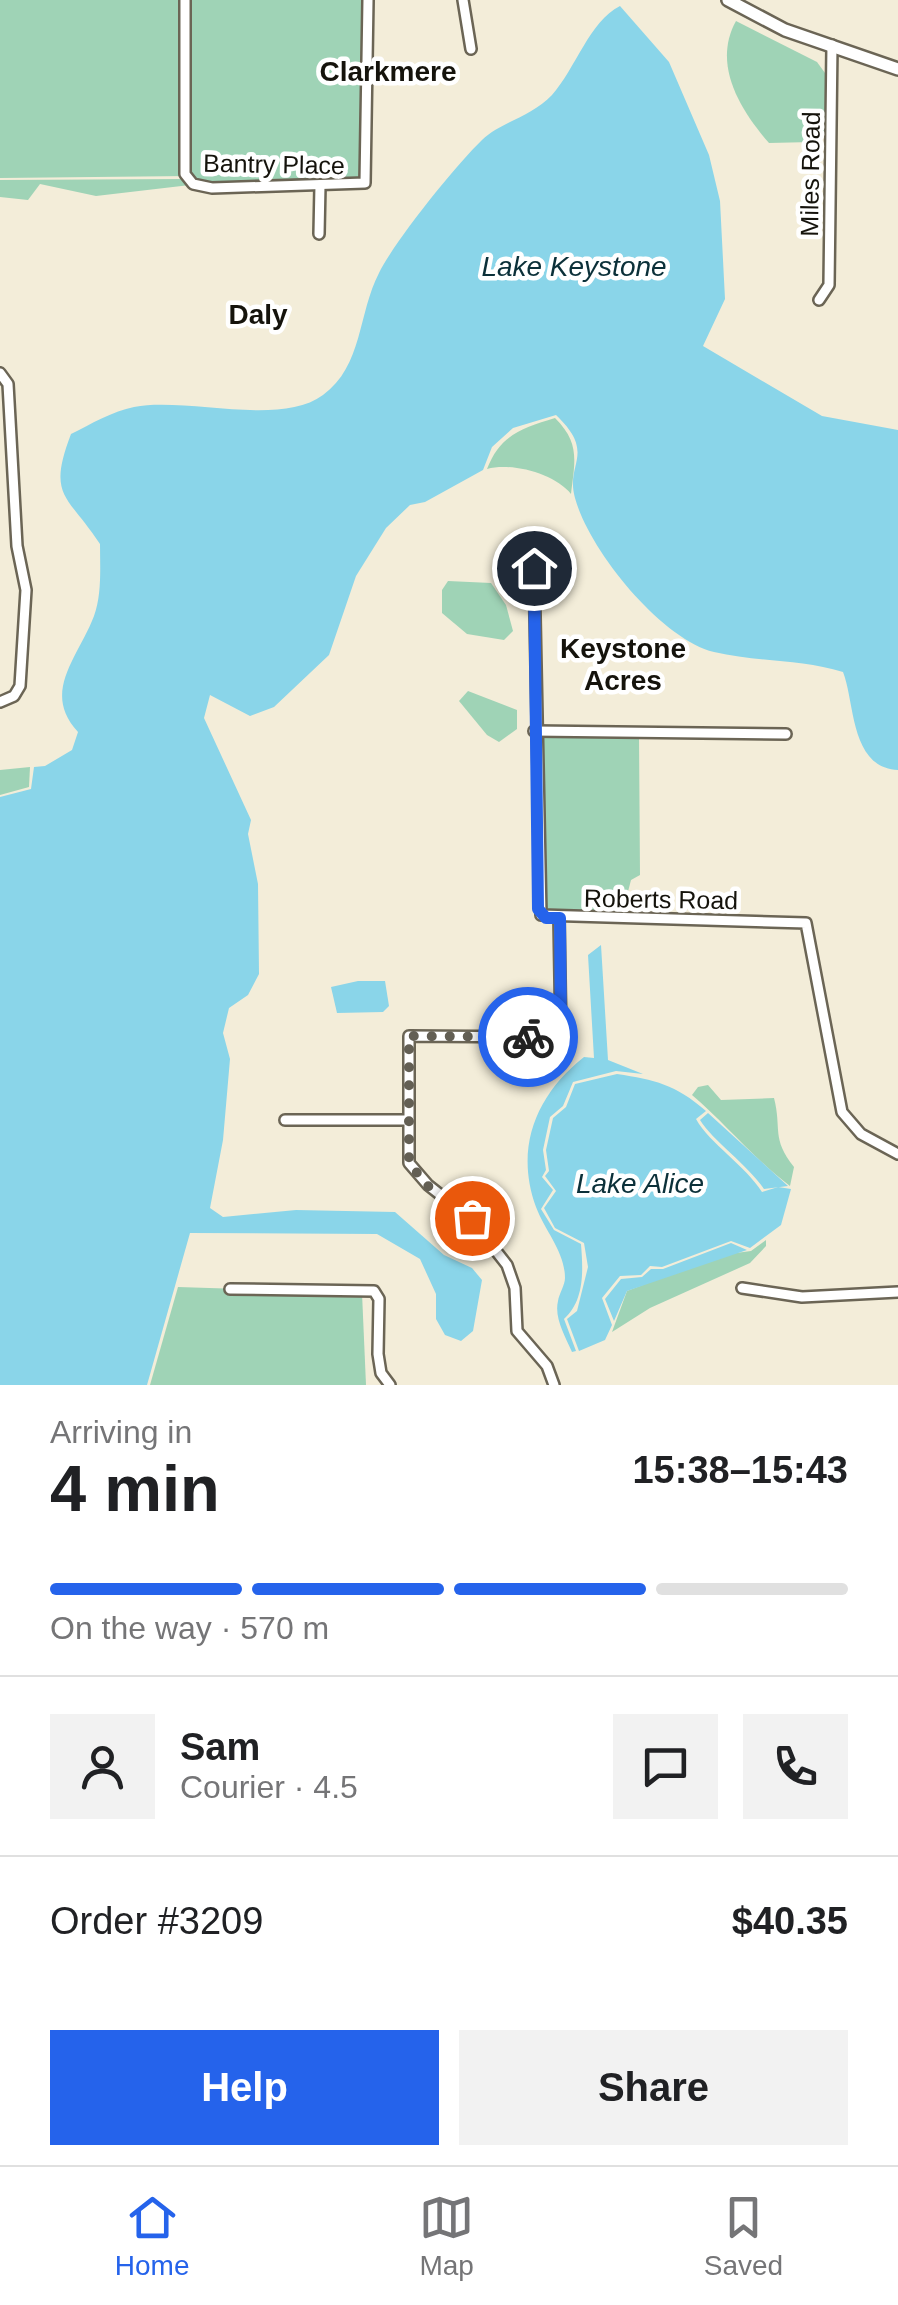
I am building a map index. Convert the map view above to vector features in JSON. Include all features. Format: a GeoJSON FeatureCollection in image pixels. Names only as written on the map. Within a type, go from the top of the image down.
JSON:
{"type":"FeatureCollection","features":[{"type":"Feature","properties":{"kind":"main road"},"geometry":{"type":"LineString","coordinates":[[728,0],[785,30],[898,68]]}},
{"type":"Feature","properties":{"kind":"street","name":"Bantry Place"},"geometry":{"type":"LineString","coordinates":[[185,0],[185,174],[202,188],[365,183],[368,0]]}},
{"type":"Feature","properties":{"kind":"street"},"geometry":{"type":"LineString","coordinates":[[462,0],[470,49]]}},
{"type":"Feature","properties":{"kind":"street","name":"Miles Road"},"geometry":{"type":"LineString","coordinates":[[820,300],[829,285],[832,46]]}},
{"type":"Feature","properties":{"kind":"street"},"geometry":{"type":"LineString","coordinates":[[319,234],[320,185]]}},
{"type":"Feature","properties":{"kind":"street"},"geometry":{"type":"LineString","coordinates":[[0,373],[8,384],[17,546],[26,590],[20,686],[14,696],[0,702]]}},
{"type":"Feature","properties":{"kind":"street","name":"Roberts Road"},"geometry":{"type":"LineString","coordinates":[[534,568],[538,909],[546,918],[806,922],[842,1112],[862,1134],[898,1154]]}},
{"type":"Feature","properties":{"kind":"street"},"geometry":{"type":"LineString","coordinates":[[534,731],[786,734]]}},
{"type":"Feature","properties":{"kind":"street"},"geometry":{"type":"LineString","coordinates":[[551,1385],[547,1366],[517,1332],[515,1288],[507,1265],[472,1218],[428,1186],[409,1163],[409,1036],[561,1037],[560,918]]}},
{"type":"Feature","properties":{"kind":"street"},"geometry":{"type":"LineString","coordinates":[[285,1120],[409,1120]]}},
{"type":"Feature","properties":{"kind":"street"},"geometry":{"type":"LineString","coordinates":[[742,1288],[802,1297],[898,1292]]}},
{"type":"Feature","properties":{"kind":"street"},"geometry":{"type":"LineString","coordinates":[[230,1289],[374,1291],[379,1298],[381,1373],[390,1385]]}},
{"type":"Feature","properties":{"kind":"green space"},"geometry":{"type":"Polygon","coordinates":[[[0,0],[188,0],[189,176],[0,178],[0,0]]]}},
{"type":"Feature","properties":{"kind":"green space"},"geometry":{"type":"Polygon","coordinates":[[[191,0],[365,0],[362,176],[305,186],[191,182],[191,0]]]}},
{"type":"Feature","properties":{"kind":"green space"},"geometry":{"type":"Polygon","coordinates":[[[736,21],[817,62],[825,73],[825,134],[812,142],[769,143],[758,130],[739,101],[728,70],[729,37],[736,21]]]}},
{"type":"Feature","properties":{"kind":"green space"},"geometry":{"type":"Polygon","coordinates":[[[184,179],[190,185],[96,196],[40,184],[28,200],[0,197],[0,180],[184,179]]]}},
{"type":"Feature","properties":{"kind":"green space"},"geometry":{"type":"Polygon","coordinates":[[[555,418],[572,444],[571,494],[555,481],[532,471],[487,469],[498,448],[514,434],[555,418]]]}},
{"type":"Feature","properties":{"kind":"green space"},"geometry":{"type":"Polygon","coordinates":[[[448,581],[491,583],[506,605],[513,631],[504,640],[467,634],[442,613],[442,590],[448,581]]]}},
{"type":"Feature","properties":{"kind":"green space"},"geometry":{"type":"Polygon","coordinates":[[[468,691],[517,710],[517,729],[499,742],[487,735],[459,701],[468,691]]]}},
{"type":"Feature","properties":{"kind":"green space"},"geometry":{"type":"Polygon","coordinates":[[[539,734],[639,735],[640,875],[631,880],[623,911],[546,912],[539,734]]]}},
{"type":"Feature","properties":{"kind":"green space"},"geometry":{"type":"Polygon","coordinates":[[[30,767],[29,787],[0,795],[0,770],[30,767]]]}},
{"type":"Feature","properties":{"kind":"green space"},"geometry":{"type":"Polygon","coordinates":[[[708,1085],[721,1100],[774,1098],[780,1141],[794,1167],[790,1186],[692,1095],[698,1087],[708,1085]]]}},
{"type":"Feature","properties":{"kind":"green space"},"geometry":{"type":"Polygon","coordinates":[[[766,1240],[766,1246],[750,1263],[650,1308],[612,1332],[627,1291],[721,1255],[751,1251],[766,1240]]]}},
{"type":"Feature","properties":{"kind":"green space"},"geometry":{"type":"Polygon","coordinates":[[[178,1287],[362,1293],[366,1385],[150,1385],[178,1287]]]}},
{"type":"Feature","properties":{"kind":"water","name":"Lake Keystone"},"geometry":{"type":"Polygon","coordinates":[[[620,6],[669,62],[709,155],[720,201],[725,299],[703,346],[822,416],[898,430],[898,770],[882,766],[863,746],[843,672],[714,652],[693,644],[650,611],[611,566],[583,519],[573,486],[577,449],[568,428],[556,415],[513,428],[492,447],[483,470],[425,502],[410,505],[386,528],[356,576],[329,655],[274,707],[250,716],[210,695],[204,718],[251,820],[248,834],[258,884],[259,974],[248,995],[229,1008],[223,1033],[230,1059],[223,1140],[210,1208],[223,1217],[296,1210],[395,1212],[444,1255],[472,1268],[482,1280],[473,1331],[461,1341],[445,1335],[436,1319],[436,1294],[420,1259],[377,1234],[190,1233],[147,1385],[0,1385],[0,797],[31,789],[34,767],[45,766],[72,750],[78,732],[67,717],[63,689],[97,608],[100,544],[70,504],[61,483],[71,434],[134,407],[283,409],[323,395],[346,369],[379,273],[411,224],[482,140],[552,95],[591,34],[620,6]]]}},
{"type":"Feature","properties":{"kind":"water"},"geometry":{"type":"Polygon","coordinates":[[[601,945],[608,1060],[643,1074],[616,1071],[573,1082],[563,1106],[550,1117],[543,1150],[546,1170],[542,1177],[553,1190],[541,1209],[554,1230],[581,1244],[579,1294],[564,1319],[576,1351],[572,1352],[557,1307],[565,1281],[564,1268],[536,1207],[530,1185],[529,1143],[542,1105],[554,1088],[584,1057],[594,1058],[588,955],[601,945]]]}},
{"type":"Feature","properties":{"kind":"water"},"geometry":{"type":"Polygon","coordinates":[[[385,981],[389,1006],[383,1012],[337,1013],[331,987],[385,981]]]}},
{"type":"Feature","properties":{"kind":"water","name":"Lake Alice"},"geometry":{"type":"Polygon","coordinates":[[[617,1074],[654,1081],[684,1095],[706,1111],[696,1119],[702,1128],[762,1192],[778,1187],[791,1189],[781,1225],[750,1248],[731,1241],[662,1267],[650,1266],[641,1275],[620,1276],[602,1298],[612,1325],[605,1340],[579,1351],[567,1319],[577,1311],[588,1267],[584,1243],[555,1228],[544,1208],[556,1191],[545,1176],[549,1171],[546,1150],[553,1118],[566,1107],[575,1084],[617,1074]]]}},
{"type":"Feature","properties":{"kind":"water"},"geometry":{"type":"Polygon","coordinates":[[[708,1113],[788,1186],[764,1189],[700,1120],[708,1113]]]}},
{"type":"Feature","properties":{"kind":"water"},"geometry":{"type":"Polygon","coordinates":[[[731,1243],[747,1250],[627,1291],[614,1321],[605,1299],[621,1279],[642,1277],[651,1269],[663,1269],[731,1243]]]}},
{"type":"Feature","properties":{"kind":"way so far"},"geometry":{"type":"LineString","coordinates":[[472,1218],[428,1186],[409,1163],[409,1036],[528,1037]]}},
{"type":"Feature","properties":{"kind":"district","name":"Clarkmere"},"geometry":{"type":"Point","coordinates":[388,71]}},
{"type":"Feature","properties":{"kind":"district","name":"Daly"},"geometry":{"type":"Point","coordinates":[258,314]}},
{"type":"Feature","properties":{"kind":"district","name":"Keystone Acres"},"geometry":{"type":"Point","coordinates":[623,664]}},
{"type":"Feature","properties":{"kind":"route"},"geometry":{"type":"LineString","coordinates":[[528,1037],[561,1037],[560,918],[546,918],[538,909],[534,568]]}}]}
